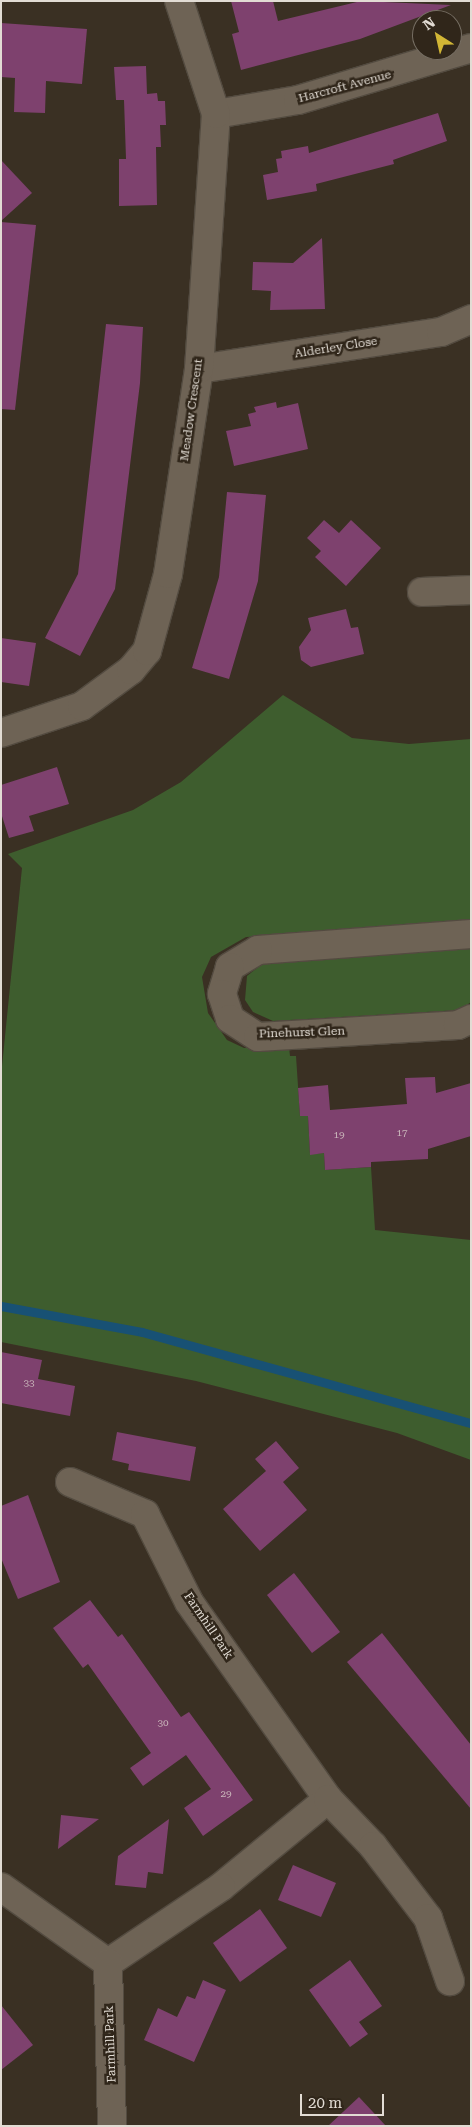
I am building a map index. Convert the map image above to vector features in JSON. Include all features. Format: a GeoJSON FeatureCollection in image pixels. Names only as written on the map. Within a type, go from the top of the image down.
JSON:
{"type":"FeatureCollection","features":[{"type":"Feature","properties":{"kind":"street","name":"Meadow Crescent"},"geometry":{"type":"LineString","coordinates":[[1,733],[82,706],[131,670],[147,651],[168,574],[199,369],[216,114],[179,1]]}},
{"type":"Feature","properties":{"kind":"street","name":"Harcroft Avenue"},"geometry":{"type":"LineString","coordinates":[[216,114],[316,95],[471,48]]}},
{"type":"Feature","properties":{"kind":"street","name":"Alderley Close"},"geometry":{"type":"LineString","coordinates":[[199,369],[441,332],[471,319]]}},
{"type":"Feature","properties":{"kind":"street"},"geometry":{"type":"LineString","coordinates":[[422,592],[471,590]]}},
{"type":"Feature","properties":{"kind":"street","name":"Pinehurst Glen"},"geometry":{"type":"LineString","coordinates":[[471,934],[258,950],[230,967],[222,994],[230,1019],[258,1037],[458,1025],[471,1019]]}},
{"type":"Feature","properties":{"kind":"street","name":"Farmhill Park"},"geometry":{"type":"LineString","coordinates":[[70,1482],[145,1514],[189,1602],[328,1799],[372,1846],[428,1918],[450,1980]]}},
{"type":"Feature","properties":{"kind":"street"},"geometry":{"type":"LineString","coordinates":[[1,1887],[108,1963],[221,1887],[328,1799]]}},
{"type":"Feature","properties":{"kind":"street","name":"Farmhill Park"},"geometry":{"type":"LineString","coordinates":[[108,1963],[112,2126]]}},
{"type":"Feature","properties":{"kind":"green space"},"geometry":{"type":"Polygon","coordinates":[[[283,695],[352,738],[409,744],[471,739],[471,924],[246,937],[211,957],[202,977],[208,1013],[227,1040],[244,1048],[289,1047],[290,1056],[296,1056],[300,1116],[308,1116],[310,1154],[324,1153],[325,1170],[371,1167],[375,1230],[471,1240],[471,1460],[397,1433],[196,1381],[1,1342],[1,1076],[22,868],[8,854],[133,810],[181,782],[283,695]]]}},
{"type":"Feature","properties":{"kind":"green space"},"geometry":{"type":"Polygon","coordinates":[[[471,949],[471,1002],[460,1010],[273,1021],[253,1012],[245,1000],[247,976],[267,960],[471,949]]]}},
{"type":"Feature","properties":{"kind":"building"},"geometry":{"type":"Polygon","coordinates":[[[231,1],[273,1],[278,21],[361,1],[451,5],[438,10],[412,10],[412,20],[360,39],[241,70],[232,34],[239,32],[231,1]]]}},
{"type":"Feature","properties":{"kind":"building"},"geometry":{"type":"Polygon","coordinates":[[[1,23],[87,29],[82,84],[46,81],[45,113],[14,112],[15,78],[1,77],[1,23]]]}},
{"type":"Feature","properties":{"kind":"building"},"geometry":{"type":"Polygon","coordinates":[[[146,66],[147,94],[157,93],[158,101],[165,101],[166,125],[160,125],[161,147],[156,147],[157,205],[119,206],[119,159],[126,159],[124,100],[116,100],[114,67],[146,66]]]}},
{"type":"Feature","properties":{"kind":"building"},"geometry":{"type":"Polygon","coordinates":[[[438,113],[447,141],[393,160],[394,164],[316,184],[317,191],[267,200],[263,175],[278,172],[276,159],[282,158],[281,151],[308,146],[309,153],[438,113]]]}},
{"type":"Feature","properties":{"kind":"building"},"geometry":{"type":"Polygon","coordinates":[[[1,160],[32,193],[1,221],[1,160]]]}},
{"type":"Feature","properties":{"kind":"building"},"geometry":{"type":"Polygon","coordinates":[[[1,222],[36,225],[15,410],[1,409],[1,222]]]}},
{"type":"Feature","properties":{"kind":"building"},"geometry":{"type":"Polygon","coordinates":[[[322,238],[325,309],[270,310],[271,291],[252,290],[253,262],[293,263],[322,238]]]}},
{"type":"Feature","properties":{"kind":"building"},"geometry":{"type":"Polygon","coordinates":[[[106,324],[143,327],[140,383],[115,589],[80,656],[45,638],[78,574],[106,324]]]}},
{"type":"Feature","properties":{"kind":"building"},"geometry":{"type":"Polygon","coordinates":[[[276,402],[277,408],[298,403],[308,449],[234,466],[226,431],[251,426],[248,414],[256,412],[254,407],[276,402]]]}},
{"type":"Feature","properties":{"kind":"building"},"geometry":{"type":"Polygon","coordinates":[[[227,492],[266,495],[258,581],[229,679],[192,668],[219,577],[227,492]]]}},
{"type":"Feature","properties":{"kind":"building"},"geometry":{"type":"Polygon","coordinates":[[[324,520],[339,533],[351,520],[381,548],[346,586],[315,557],[321,551],[307,538],[324,520]]]}},
{"type":"Feature","properties":{"kind":"building"},"geometry":{"type":"Polygon","coordinates":[[[346,609],[351,628],[358,627],[364,654],[311,667],[301,660],[299,647],[311,630],[308,618],[346,609]]]}},
{"type":"Feature","properties":{"kind":"building"},"geometry":{"type":"Polygon","coordinates":[[[1,638],[36,643],[29,686],[1,682],[1,638]]]}},
{"type":"Feature","properties":{"kind":"building"},"geometry":{"type":"Polygon","coordinates":[[[57,767],[69,804],[29,816],[34,831],[9,838],[1,813],[1,785],[57,767]]]}},
{"type":"Feature","properties":{"kind":"building"},"geometry":{"type":"Polygon","coordinates":[[[435,1077],[436,1093],[471,1083],[471,1136],[428,1149],[428,1159],[371,1162],[371,1167],[325,1170],[324,1153],[310,1155],[308,1116],[300,1116],[298,1088],[328,1085],[330,1110],[407,1104],[405,1078],[435,1077]]]}},
{"type":"Feature","properties":{"kind":"building"},"geometry":{"type":"Polygon","coordinates":[[[1,1352],[42,1360],[38,1379],[75,1386],[70,1416],[1,1403],[1,1352]]]}},
{"type":"Feature","properties":{"kind":"building"},"geometry":{"type":"Polygon","coordinates":[[[117,1432],[196,1447],[190,1481],[128,1470],[129,1464],[112,1460],[117,1432]]]}},
{"type":"Feature","properties":{"kind":"building"},"geometry":{"type":"Polygon","coordinates":[[[276,1441],[299,1468],[283,1482],[307,1510],[260,1551],[223,1509],[266,1471],[255,1459],[276,1441]]]}},
{"type":"Feature","properties":{"kind":"building"},"geometry":{"type":"Polygon","coordinates":[[[28,1495],[60,1582],[18,1599],[1,1558],[1,1506],[28,1495]]]}},
{"type":"Feature","properties":{"kind":"building"},"geometry":{"type":"Polygon","coordinates":[[[294,1573],[340,1632],[312,1653],[267,1595],[294,1573]]]}},
{"type":"Feature","properties":{"kind":"building"},"geometry":{"type":"Polygon","coordinates":[[[90,1600],[118,1637],[122,1634],[181,1717],[189,1712],[253,1800],[203,1836],[184,1808],[211,1789],[186,1755],[143,1786],[130,1768],[151,1753],[88,1664],[83,1668],[53,1628],[90,1600]]]}},
{"type":"Feature","properties":{"kind":"building"},"geometry":{"type":"Polygon","coordinates":[[[382,1633],[471,1745],[471,1809],[347,1662],[382,1633]]]}},
{"type":"Feature","properties":{"kind":"building"},"geometry":{"type":"Polygon","coordinates":[[[61,1815],[99,1819],[58,1849],[61,1815]]]}},
{"type":"Feature","properties":{"kind":"building"},"geometry":{"type":"Polygon","coordinates":[[[169,1819],[163,1874],[148,1872],[146,1888],[115,1885],[118,1856],[169,1819]]]}},
{"type":"Feature","properties":{"kind":"building"},"geometry":{"type":"Polygon","coordinates":[[[293,1865],[336,1883],[321,1917],[278,1900],[293,1865]]]}},
{"type":"Feature","properties":{"kind":"building"},"geometry":{"type":"Polygon","coordinates":[[[260,1909],[287,1948],[240,1982],[213,1943],[260,1909]]]}},
{"type":"Feature","properties":{"kind":"building"},"geometry":{"type":"Polygon","coordinates":[[[350,1960],[382,2006],[359,2022],[368,2034],[350,2047],[309,1990],[350,1960]]]}},
{"type":"Feature","properties":{"kind":"building"},"geometry":{"type":"Polygon","coordinates":[[[203,1980],[226,1990],[194,2062],[144,2040],[158,2008],[177,2017],[187,1996],[195,1999],[203,1980]]]}},
{"type":"Feature","properties":{"kind":"building"},"geometry":{"type":"Polygon","coordinates":[[[1,2005],[33,2045],[1,2070],[1,2005]]]}},
{"type":"Feature","properties":{"kind":"building"},"geometry":{"type":"Polygon","coordinates":[[[359,2097],[386,2126],[328,2126],[359,2097]]]}},
{"type":"Feature","properties":{"kind":"waterway"},"geometry":{"type":"LineString","coordinates":[[1,1306],[142,1332],[471,1423]]}}]}
